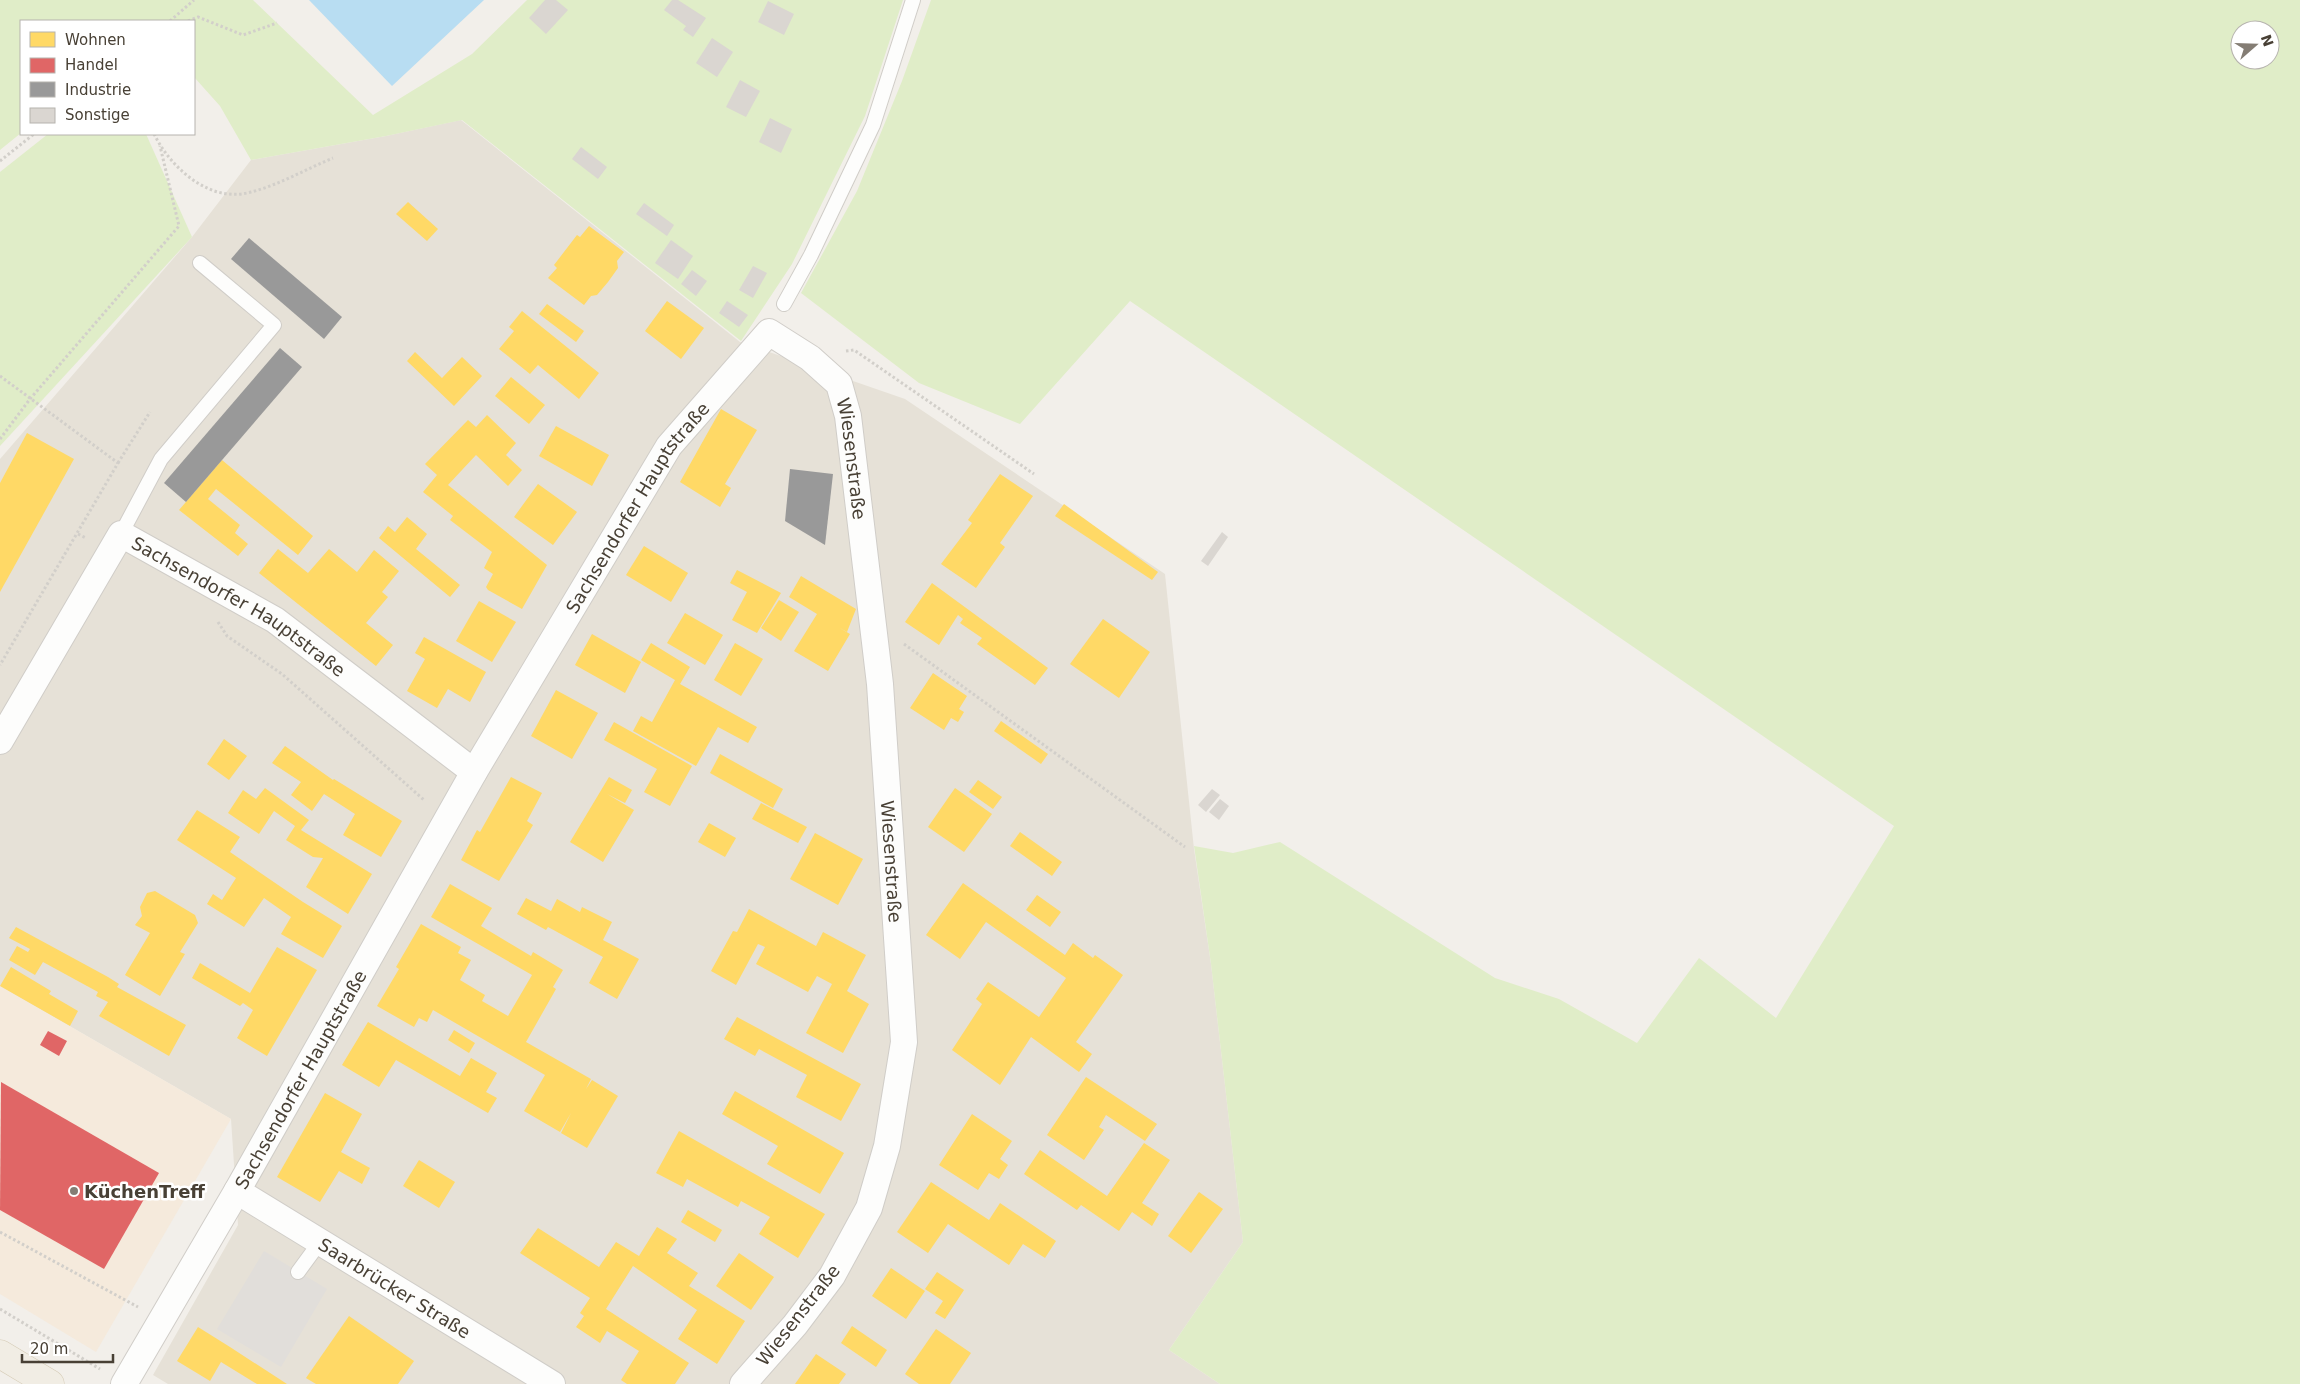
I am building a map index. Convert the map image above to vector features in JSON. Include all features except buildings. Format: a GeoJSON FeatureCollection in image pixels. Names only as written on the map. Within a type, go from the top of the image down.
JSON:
{"type":"FeatureCollection","features":[{"type":"Feature","properties":{"kind":"main road"},"geometry":{"type":"LineString","coordinates":[[0,1354],[50,1384]]}},
{"type":"Feature","properties":{"kind":"street","name":"Sachsendorfer Hauptstraße"},"geometry":{"type":"LineString","coordinates":[[116,1379],[237,1190],[474,772],[670,446],[769,332]]}},
{"type":"Feature","properties":{"kind":"street","name":"Wiesenstraße"},"geometry":{"type":"LineString","coordinates":[[743,1384],[795,1324],[832,1276],[869,1208],[887,1146],[904,1042],[874,622],[855,459],[848,416],[840,384],[810,358],[769,332]]}},
{"type":"Feature","properties":{"kind":"street","name":"Sachsendorfer Hauptstraße"},"geometry":{"type":"LineString","coordinates":[[0,741],[116,543],[275,620],[474,772]]}},
{"type":"Feature","properties":{"kind":"street","name":"Saarbrücker Straße"},"geometry":{"type":"LineString","coordinates":[[237,1190],[552,1384]]}},
{"type":"Feature","properties":{"kind":"lane"},"geometry":{"type":"LineString","coordinates":[[784,304],[811,254],[873,125],[913,0]]}},
{"type":"Feature","properties":{"kind":"lane"},"geometry":{"type":"LineString","coordinates":[[116,543],[161,460],[274,325],[200,262]]}},
{"type":"Feature","properties":{"kind":"lane"},"geometry":{"type":"LineString","coordinates":[[298,1272],[320,1242]]}},
{"type":"Feature","properties":{"kind":"path"},"geometry":{"type":"LineString","coordinates":[[171,20],[194,0]]}},
{"type":"Feature","properties":{"kind":"path"},"geometry":{"type":"LineString","coordinates":[[190,20],[198,17],[243,35],[277,24]]}},
{"type":"Feature","properties":{"kind":"path"},"geometry":{"type":"LineString","coordinates":[[0,161],[33,135]]}},
{"type":"Feature","properties":{"kind":"path"},"geometry":{"type":"LineString","coordinates":[[154,135],[160,146],[182,173],[213,192],[231,194],[250,193],[333,158]]}},
{"type":"Feature","properties":{"kind":"path"},"geometry":{"type":"LineString","coordinates":[[0,440],[30,399],[179,226],[160,146]]}},
{"type":"Feature","properties":{"kind":"path"},"geometry":{"type":"LineString","coordinates":[[844,351],[854,350],[1034,474]]}},
{"type":"Feature","properties":{"kind":"path"},"geometry":{"type":"LineString","coordinates":[[0,376],[118,463]]}},
{"type":"Feature","properties":{"kind":"path"},"geometry":{"type":"LineString","coordinates":[[0,665],[118,463],[150,412]]}},
{"type":"Feature","properties":{"kind":"path"},"geometry":{"type":"LineString","coordinates":[[78,534],[116,543]]}},
{"type":"Feature","properties":{"kind":"path"},"geometry":{"type":"LineString","coordinates":[[217,619],[227,636],[282,674],[426,802]]}},
{"type":"Feature","properties":{"kind":"path"},"geometry":{"type":"LineString","coordinates":[[874,622],[1185,847]]}},
{"type":"Feature","properties":{"kind":"path"},"geometry":{"type":"LineString","coordinates":[[0,1232],[138,1307]]}},
{"type":"Feature","properties":{"kind":"path"},"geometry":{"type":"LineString","coordinates":[[133,1315],[143,1299]]}},
{"type":"Feature","properties":{"kind":"path"},"geometry":{"type":"LineString","coordinates":[[0,1309],[116,1379]]}},
{"type":"Feature","properties":{"kind":"path"},"geometry":{"type":"LineString","coordinates":[[101,1370],[106,1362]]}},
{"type":"Feature","properties":{"kind":"shaded area"},"geometry":{"type":"Polygon","coordinates":[[[461,120],[740,342],[905,399],[1165,574],[1194,849],[1211,964],[1243,1242],[1169,1350],[1220,1384],[168,1384],[153,1375],[238,1225],[231,1119],[0,986],[0,459],[192,237],[251,160],[386,136],[461,120]]]}},
{"type":"Feature","properties":{"kind":"shaded area"},"geometry":{"type":"Polygon","coordinates":[[[0,986],[231,1119],[96,1352],[0,1294],[0,986]]]}},
{"type":"Feature","properties":{"kind":"shaded area"},"geometry":{"type":"Polygon","coordinates":[[[264,1251],[327,1289],[281,1367],[217,1329],[264,1251]]]}},
{"type":"Feature","properties":{"kind":"green space"},"geometry":{"type":"Polygon","coordinates":[[[0,0],[253,0],[373,115],[472,54],[527,0],[903,0],[865,116],[792,264],[741,341],[462,120],[386,136],[251,160],[220,106],[195,78],[195,20],[20,20],[20,134],[0,150],[0,0]]]}},
{"type":"Feature","properties":{"kind":"green space"},"geometry":{"type":"Polygon","coordinates":[[[931,0],[2300,0],[2300,1384],[1220,1384],[1169,1350],[1243,1242],[1211,964],[1194,846],[1233,853],[1280,842],[1495,978],[1559,999],[1637,1043],[1699,958],[1776,1018],[1894,826],[1130,301],[1020,424],[919,383],[801,293],[857,191],[902,81],[931,0]]]}},
{"type":"Feature","properties":{"kind":"green space"},"geometry":{"type":"Polygon","coordinates":[[[47,135],[146,135],[192,237],[0,446],[0,172],[47,135]]]}},
{"type":"Feature","properties":{"kind":"water"},"geometry":{"type":"Polygon","coordinates":[[[309,0],[484,0],[392,86],[309,0]]]}},
{"type":"Feature","properties":{"kind":"place","name":"KüchenTreff"},"geometry":{"type":"Point","coordinates":[74,1191]}}]}
